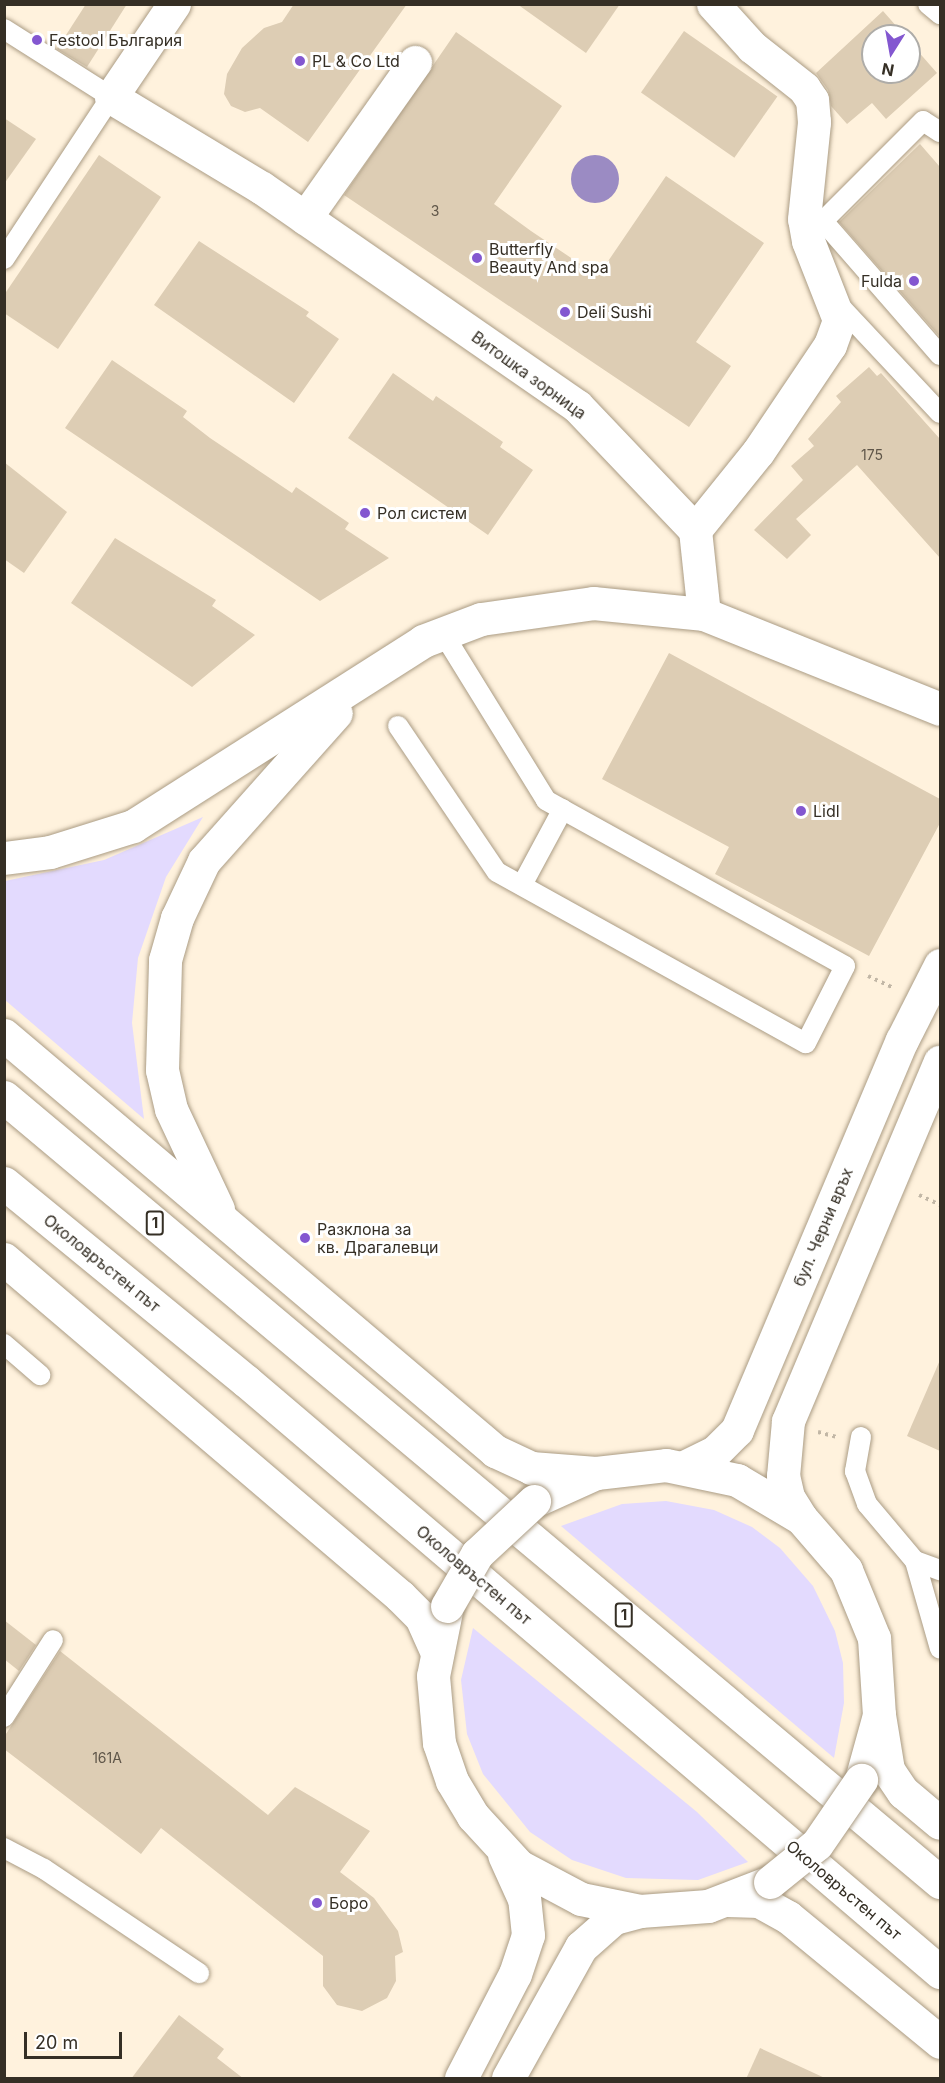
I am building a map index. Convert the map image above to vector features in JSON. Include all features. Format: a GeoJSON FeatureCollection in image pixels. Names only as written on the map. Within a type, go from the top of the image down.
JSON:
{"type":"FeatureCollection","features":[{"type":"Feature","properties":{"kind":"main road"},"geometry":{"type":"LineString","coordinates":[[111,97],[174,4]]}},
{"type":"Feature","properties":{"kind":"main road"},"geometry":{"type":"LineString","coordinates":[[704,614],[694,530],[758,452],[830,345],[839,320],[808,241],[804,219],[814,122],[812,100],[804,88],[752,47],[713,4]]}},
{"type":"Feature","properties":{"kind":"main road"},"geometry":{"type":"LineString","coordinates":[[305,218],[415,62]]}},
{"type":"Feature","properties":{"kind":"main road","name":"Витошка зорница"},"geometry":{"type":"LineString","coordinates":[[111,97],[305,218],[577,406],[694,530]]}},
{"type":"Feature","properties":{"kind":"main road"},"geometry":{"type":"LineString","coordinates":[[4,858],[50,852],[133,826],[370,677],[423,641],[481,619],[593,603],[704,614],[940,709]]}},
{"type":"Feature","properties":{"kind":"main road"},"geometry":{"type":"LineString","coordinates":[[225,1222],[171,1109],[162,1070],[165,960],[177,918],[204,861],[370,677]]}},
{"type":"Feature","properties":{"kind":"main road","name":"бул. Черни връх"},"geometry":{"type":"LineString","coordinates":[[684,1467],[715,1452],[737,1430],[902,1040],[940,965]]}},
{"type":"Feature","properties":{"kind":"main road"},"geometry":{"type":"LineString","coordinates":[[4,1035],[508,1460],[549,1471],[596,1473],[648,1465],[684,1467],[746,1484],[801,1518]]}},
{"type":"Feature","properties":{"kind":"main road"},"geometry":{"type":"LineString","coordinates":[[940,1062],[788,1421],[783,1476],[788,1497],[801,1518],[834,1553],[863,1604],[877,1653],[879,1715],[888,1770],[903,1792],[940,1824]]}},
{"type":"Feature","properties":{"kind":"main road","name":"1"},"geometry":{"type":"LineString","coordinates":[[4,1097],[940,1882]]}},
{"type":"Feature","properties":{"kind":"main road","name":"Околовръстен път"},"geometry":{"type":"LineString","coordinates":[[4,1183],[246,1381],[940,1971]]}},
{"type":"Feature","properties":{"kind":"main road"},"geometry":{"type":"LineString","coordinates":[[4,1259],[400,1596],[421,1617],[435,1650]]}},
{"type":"Feature","properties":{"kind":"main road"},"geometry":{"type":"LineString","coordinates":[[596,1473],[534,1501],[477,1554],[447,1606],[435,1650],[433,1704],[444,1758],[472,1816],[498,1846],[519,1866],[561,1890],[640,1911]]}},
{"type":"Feature","properties":{"kind":"main road"},"geometry":{"type":"LineString","coordinates":[[508,2079],[581,1947],[614,1918],[640,1911],[691,1909],[727,1900],[770,1882],[817,1844],[861,1780],[879,1715]]}},
{"type":"Feature","properties":{"kind":"main road"},"geometry":{"type":"LineString","coordinates":[[461,2079],[515,1974],[528,1935],[524,1899],[498,1846]]}},
{"type":"Feature","properties":{"kind":"main road"},"geometry":{"type":"LineString","coordinates":[[727,1900],[759,1901],[788,1917],[940,2042]]}},
{"type":"Feature","properties":{"kind":"lane"},"geometry":{"type":"LineString","coordinates":[[928,4],[940,14]]}},
{"type":"Feature","properties":{"kind":"lane"},"geometry":{"type":"LineString","coordinates":[[4,29],[111,97],[4,259]]}},
{"type":"Feature","properties":{"kind":"lane"},"geometry":{"type":"LineString","coordinates":[[940,132],[923,121],[824,221],[940,355]]}},
{"type":"Feature","properties":{"kind":"lane"},"geometry":{"type":"LineString","coordinates":[[833,301],[940,412]]}},
{"type":"Feature","properties":{"kind":"lane"},"geometry":{"type":"LineString","coordinates":[[398,726],[497,872],[806,1042],[845,966],[546,800],[443,633]]}},
{"type":"Feature","properties":{"kind":"lane"},"geometry":{"type":"LineString","coordinates":[[522,885],[563,809]]}},
{"type":"Feature","properties":{"kind":"lane"},"geometry":{"type":"LineString","coordinates":[[4,1344],[40,1375]]}},
{"type":"Feature","properties":{"kind":"lane"},"geometry":{"type":"LineString","coordinates":[[861,1437],[855,1471],[867,1504],[915,1561],[940,1649]]}},
{"type":"Feature","properties":{"kind":"lane"},"geometry":{"type":"LineString","coordinates":[[915,1561],[940,1569]]}},
{"type":"Feature","properties":{"kind":"lane"},"geometry":{"type":"LineString","coordinates":[[4,1717],[53,1640]]}},
{"type":"Feature","properties":{"kind":"lane"},"geometry":{"type":"LineString","coordinates":[[4,1848],[44,1869],[199,1973]]}},
{"type":"Feature","properties":{"kind":"path"},"geometry":{"type":"LineString","coordinates":[[845,966],[903,992]]}},
{"type":"Feature","properties":{"kind":"path"},"geometry":{"type":"LineString","coordinates":[[915,1194],[940,1205]]}},
{"type":"Feature","properties":{"kind":"shaded area"},"geometry":{"type":"Polygon","coordinates":[[[590,155],[600,155],[615,165],[619,179],[618,188],[609,199],[600,203],[590,203],[575,193],[571,184],[571,174],[581,159],[590,155]]]}},
{"type":"Feature","properties":{"kind":"shaded area"},"geometry":{"type":"Polygon","coordinates":[[[203,817],[166,877],[138,958],[132,1023],[144,1119],[5,1000],[5,881],[104,860],[203,817]]]}},
{"type":"Feature","properties":{"kind":"shaded area"},"geometry":{"type":"Polygon","coordinates":[[[666,1501],[714,1510],[752,1527],[780,1548],[813,1586],[835,1631],[843,1663],[844,1703],[834,1758],[561,1526],[622,1504],[666,1501]]]}},
{"type":"Feature","properties":{"kind":"shaded area"},"geometry":{"type":"Polygon","coordinates":[[[473,1628],[697,1812],[748,1862],[698,1880],[626,1878],[572,1860],[530,1832],[483,1774],[467,1734],[461,1680],[473,1628]]]}},
{"type":"Feature","properties":{"kind":"building"},"geometry":{"type":"Polygon","coordinates":[[[86,4],[127,4],[87,67],[57,49],[86,4]]]}},
{"type":"Feature","properties":{"kind":"building","name":"PL & Co Ltd"},"geometry":{"type":"Polygon","coordinates":[[[294,4],[407,4],[308,142],[260,108],[245,112],[231,106],[224,94],[227,74],[242,48],[264,28],[282,22],[294,4]]]}},
{"type":"Feature","properties":{"kind":"building"},"geometry":{"type":"Polygon","coordinates":[[[517,4],[620,4],[586,53],[517,4]]]}},
{"type":"Feature","properties":{"kind":"building"},"geometry":{"type":"Polygon","coordinates":[[[883,11],[894,24],[869,24],[883,11]]]}},
{"type":"Feature","properties":{"kind":"building"},"geometry":{"type":"Polygon","coordinates":[[[684,31],[777,96],[734,158],[641,92],[684,31]]]}},
{"type":"Feature","properties":{"kind":"building"},"geometry":{"type":"Polygon","coordinates":[[[861,31],[861,84],[921,84],[921,55],[937,73],[886,119],[872,103],[847,124],[831,106],[828,90],[816,73],[861,31]]]}},
{"type":"Feature","properties":{"kind":"building"},"geometry":{"type":"Polygon","coordinates":[[[456,32],[562,106],[494,204],[531,231],[598,276],[666,176],[764,243],[696,342],[731,366],[689,427],[344,195],[456,32]]]}},
{"type":"Feature","properties":{"kind":"building"},"geometry":{"type":"Polygon","coordinates":[[[4,118],[36,139],[4,184],[4,118]]]}},
{"type":"Feature","properties":{"kind":"building","name":"Fulda"},"geometry":{"type":"Polygon","coordinates":[[[920,144],[940,167],[940,337],[839,222],[920,144]]]}},
{"type":"Feature","properties":{"kind":"building"},"geometry":{"type":"Polygon","coordinates":[[[99,155],[161,197],[58,349],[4,313],[4,295],[99,155]]]}},
{"type":"Feature","properties":{"kind":"building"},"geometry":{"type":"Polygon","coordinates":[[[199,241],[309,312],[306,316],[339,339],[294,403],[154,305],[199,241]]]}},
{"type":"Feature","properties":{"kind":"building"},"geometry":{"type":"Polygon","coordinates":[[[112,360],[187,411],[183,417],[210,438],[292,493],[296,487],[349,523],[345,529],[389,558],[320,601],[65,428],[112,360]]]}},
{"type":"Feature","properties":{"kind":"building"},"geometry":{"type":"Polygon","coordinates":[[[869,367],[877,376],[881,373],[940,439],[940,558],[857,465],[796,519],[811,535],[787,559],[754,530],[803,480],[791,466],[814,446],[808,439],[841,402],[836,396],[869,367]]]}},
{"type":"Feature","properties":{"kind":"building"},"geometry":{"type":"Polygon","coordinates":[[[393,373],[433,401],[436,396],[503,442],[500,447],[533,470],[488,535],[348,438],[393,373]]]}},
{"type":"Feature","properties":{"kind":"building"},"geometry":{"type":"Polygon","coordinates":[[[4,462],[67,512],[24,573],[4,559],[4,462]]]}},
{"type":"Feature","properties":{"kind":"building"},"geometry":{"type":"Polygon","coordinates":[[[115,538],[216,600],[212,606],[255,635],[192,687],[71,603],[115,538]]]}},
{"type":"Feature","properties":{"kind":"building","name":"Lidl"},"geometry":{"type":"Polygon","coordinates":[[[669,653],[940,799],[940,823],[869,956],[715,874],[729,847],[602,779],[669,653]]]}},
{"type":"Feature","properties":{"kind":"building"},"geometry":{"type":"Polygon","coordinates":[[[940,1360],[940,1451],[907,1436],[940,1360]]]}},
{"type":"Feature","properties":{"kind":"building"},"geometry":{"type":"Polygon","coordinates":[[[4,1620],[36,1645],[19,1671],[4,1659],[4,1620]]]}},
{"type":"Feature","properties":{"kind":"building"},"geometry":{"type":"Polygon","coordinates":[[[60,1651],[268,1815],[295,1787],[370,1831],[340,1872],[374,1898],[398,1931],[403,1952],[395,1956],[396,1981],[387,1998],[362,2011],[337,2005],[323,1986],[323,1956],[161,1828],[141,1854],[4,1749],[4,1737],[60,1651]]]}},
{"type":"Feature","properties":{"kind":"building"},"geometry":{"type":"Polygon","coordinates":[[[179,2015],[224,2049],[217,2058],[244,2079],[131,2079],[179,2015]]]}},
{"type":"Feature","properties":{"kind":"building"},"geometry":{"type":"Polygon","coordinates":[[[760,2048],[827,2079],[746,2079],[760,2048]]]}},
{"type":"Feature","properties":{"kind":"place","name":"Festool България"},"geometry":{"type":"Point","coordinates":[37,40]}},
{"type":"Feature","properties":{"kind":"place","name":"PL & Co Ltd"},"geometry":{"type":"Point","coordinates":[300,61]}},
{"type":"Feature","properties":{"kind":"place","name":"Butterfly Beauty And spa"},"geometry":{"type":"Point","coordinates":[477,258]}},
{"type":"Feature","properties":{"kind":"place","name":"Fulda"},"geometry":{"type":"Point","coordinates":[914,281]}},
{"type":"Feature","properties":{"kind":"place","name":"Deli Sushi"},"geometry":{"type":"Point","coordinates":[565,312]}},
{"type":"Feature","properties":{"kind":"place","name":"Рол систем"},"geometry":{"type":"Point","coordinates":[365,513]}},
{"type":"Feature","properties":{"kind":"place","name":"Lidl"},"geometry":{"type":"Point","coordinates":[801,811]}},
{"type":"Feature","properties":{"kind":"place","name":"Разклона за кв. Драгалевци"},"geometry":{"type":"Point","coordinates":[305,1238]}},
{"type":"Feature","properties":{"kind":"place","name":"Боро"},"geometry":{"type":"Point","coordinates":[317,1903]}}]}
